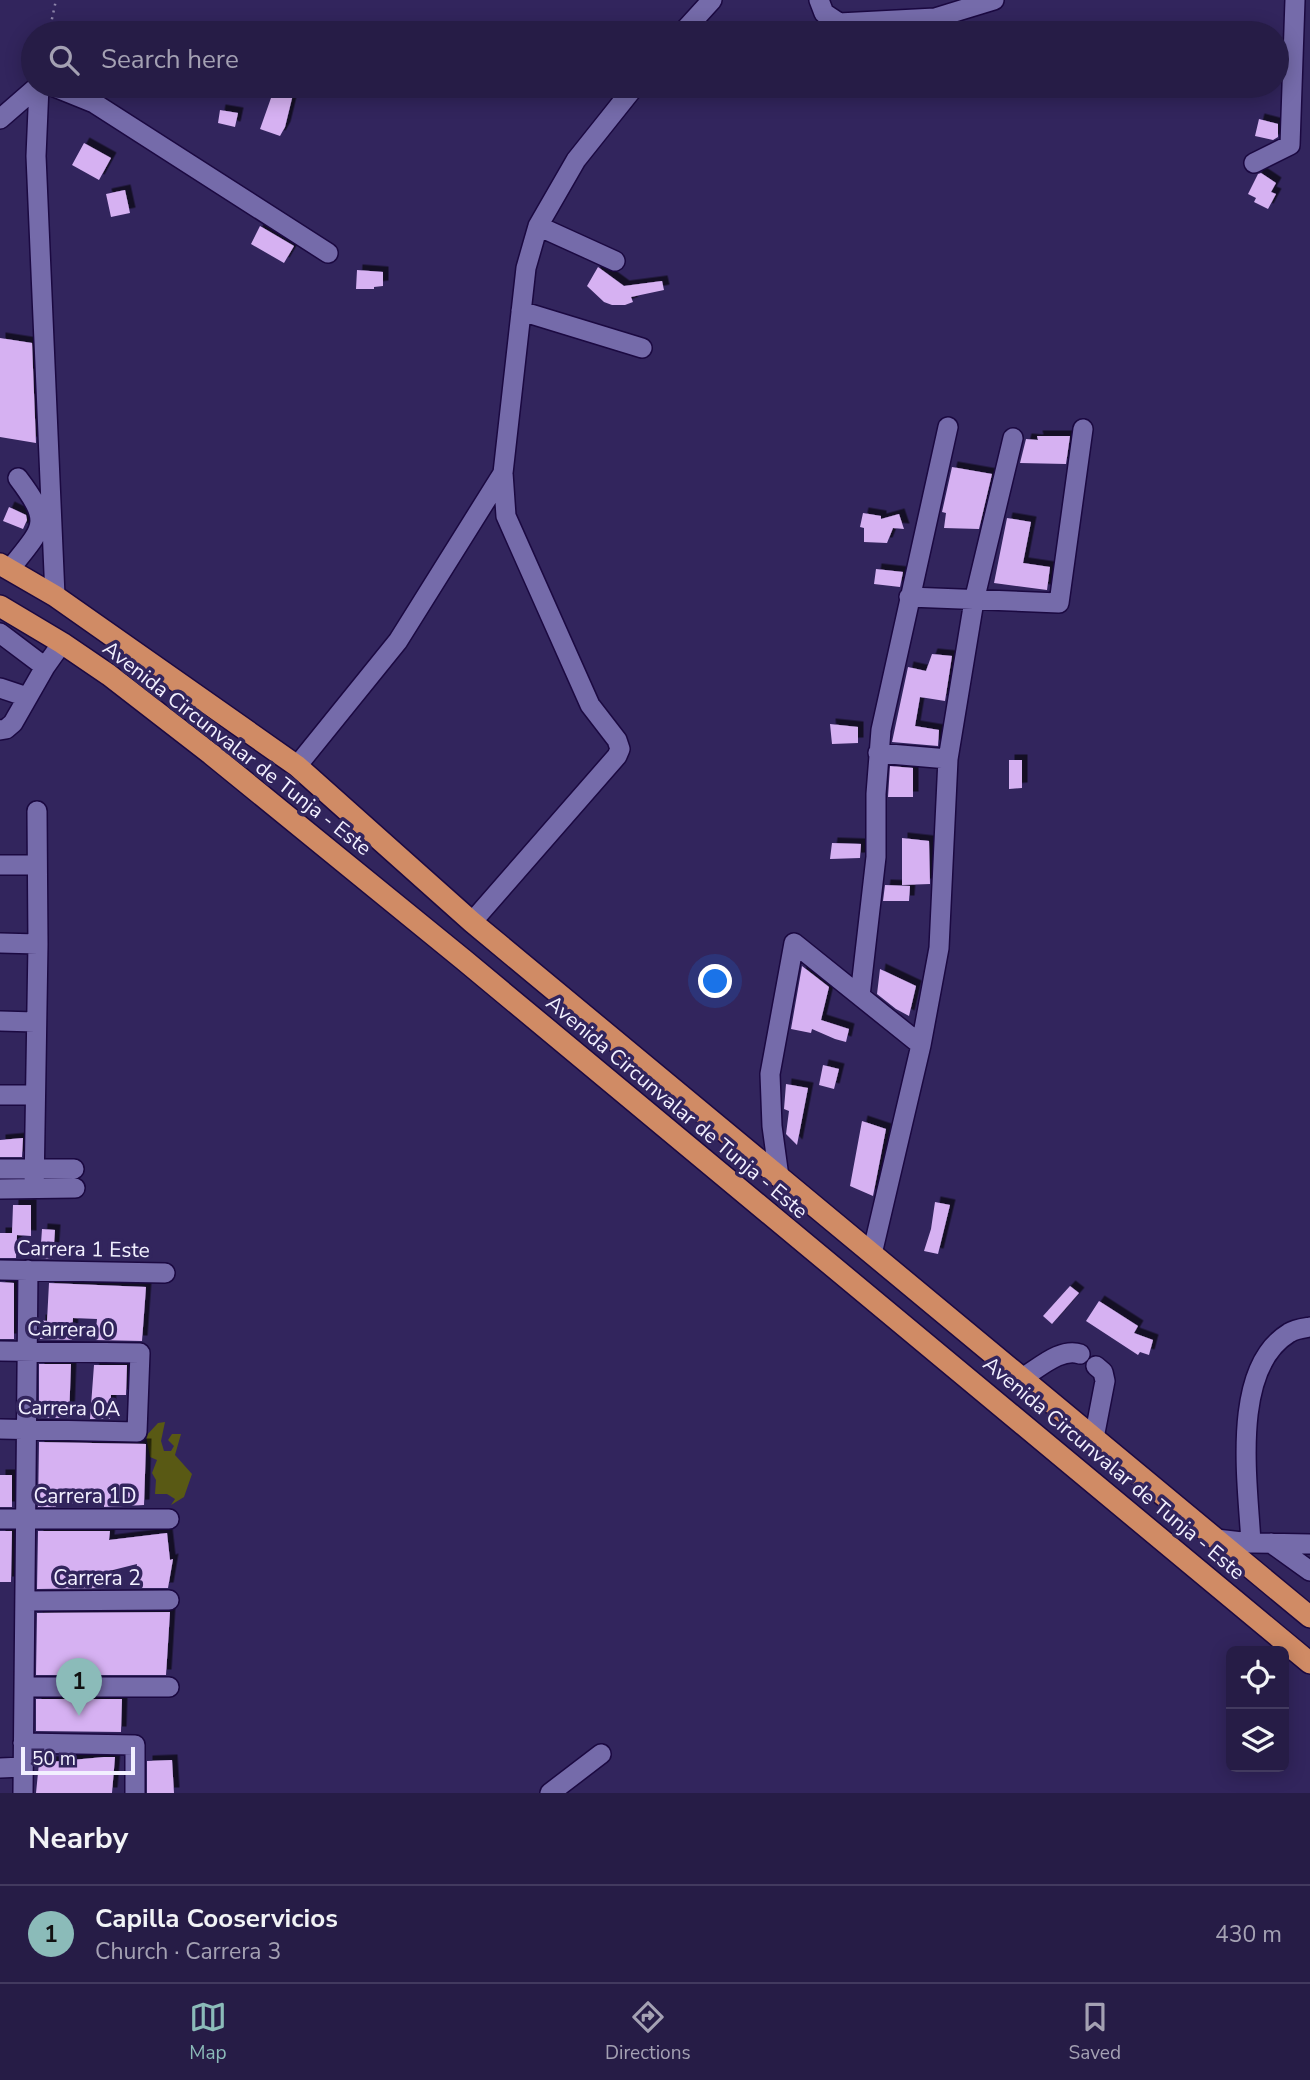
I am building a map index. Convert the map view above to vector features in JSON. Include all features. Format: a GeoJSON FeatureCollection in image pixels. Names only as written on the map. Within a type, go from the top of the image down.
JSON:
{"type":"FeatureCollection","features":[{"type":"Feature","properties":{"kind":"highway","name":"Avenida Circunvalar de Tunja - Este"},"geometry":{"type":"LineString","coordinates":[[5,566],[55,596],[297,766],[472,922],[1310,1617]]}},
{"type":"Feature","properties":{"kind":"highway","name":"Avenida Circunvalar de Tunja - Este"},"geometry":{"type":"LineString","coordinates":[[0,606],[109,675],[211,754],[464,960],[1310,1663]]}},
{"type":"Feature","properties":{"kind":"street"},"geometry":{"type":"LineString","coordinates":[[693,21],[712,0]]}},
{"type":"Feature","properties":{"kind":"street"},"geometry":{"type":"LineString","coordinates":[[819,0],[824,13],[836,21]]}},
{"type":"Feature","properties":{"kind":"street"},"geometry":{"type":"LineString","coordinates":[[877,21],[934,18],[994,0]]}},
{"type":"Feature","properties":{"kind":"street"},"geometry":{"type":"LineString","coordinates":[[1254,163],[1290,145],[1295,0]]}},
{"type":"Feature","properties":{"kind":"street"},"geometry":{"type":"LineString","coordinates":[[0,119],[24,98]]}},
{"type":"Feature","properties":{"kind":"street"},"geometry":{"type":"LineString","coordinates":[[38,98],[36,156],[55,596]]}},
{"type":"Feature","properties":{"kind":"street"},"geometry":{"type":"LineString","coordinates":[[82,98],[94,103],[328,253]]}},
{"type":"Feature","properties":{"kind":"street"},"geometry":{"type":"LineString","coordinates":[[472,922],[620,749],[617,740],[590,705],[506,516],[503,473],[526,268],[538,226],[576,160],[625,98]]}},
{"type":"Feature","properties":{"kind":"street"},"geometry":{"type":"LineString","coordinates":[[538,226],[615,261]]}},
{"type":"Feature","properties":{"kind":"street"},"geometry":{"type":"LineString","coordinates":[[521,311],[642,348]]}},
{"type":"Feature","properties":{"kind":"street"},"geometry":{"type":"LineString","coordinates":[[860,996],[876,857],[876,794],[881,730],[948,427]]}},
{"type":"Feature","properties":{"kind":"street"},"geometry":{"type":"LineString","coordinates":[[909,597],[1059,603],[1083,429]]}},
{"type":"Feature","properties":{"kind":"street"},"geometry":{"type":"LineString","coordinates":[[872,1254],[921,1045],[939,948],[947,759],[974,601],[1013,438]]}},
{"type":"Feature","properties":{"kind":"street"},"geometry":{"type":"LineString","coordinates":[[297,766],[398,640],[503,473]]}},
{"type":"Feature","properties":{"kind":"street"},"geometry":{"type":"LineString","coordinates":[[5,566],[40,527],[35,501],[18,478]]}},
{"type":"Feature","properties":{"kind":"street"},"geometry":{"type":"LineString","coordinates":[[0,632],[45,667]]}},
{"type":"Feature","properties":{"kind":"street"},"geometry":{"type":"LineString","coordinates":[[0,730],[6,730],[13,723],[62,643]]}},
{"type":"Feature","properties":{"kind":"street"},"geometry":{"type":"LineString","coordinates":[[0,688],[27,697]]}},
{"type":"Feature","properties":{"kind":"street"},"geometry":{"type":"LineString","coordinates":[[878,753],[947,759]]}},
{"type":"Feature","properties":{"kind":"street"},"geometry":{"type":"LineString","coordinates":[[34,1189],[37,811]]}},
{"type":"Feature","properties":{"kind":"street"},"geometry":{"type":"LineString","coordinates":[[0,865],[37,865]]}},
{"type":"Feature","properties":{"kind":"street"},"geometry":{"type":"LineString","coordinates":[[0,943],[38,944]]}},
{"type":"Feature","properties":{"kind":"street"},"geometry":{"type":"LineString","coordinates":[[779,1177],[772,1126],[770,1074],[794,943],[921,1045]]}},
{"type":"Feature","properties":{"kind":"street"},"geometry":{"type":"LineString","coordinates":[[0,1021],[35,1022]]}},
{"type":"Feature","properties":{"kind":"street"},"geometry":{"type":"LineString","coordinates":[[0,1095],[34,1094]]}},
{"type":"Feature","properties":{"kind":"street"},"geometry":{"type":"LineString","coordinates":[[0,1169],[34,1169],[74,1179],[34,1189],[0,1189]]}},
{"type":"Feature","properties":{"kind":"street","name":"Carrera 1 Este"},"geometry":{"type":"LineString","coordinates":[[0,1270],[165,1273]]}},
{"type":"Feature","properties":{"kind":"street"},"geometry":{"type":"LineString","coordinates":[[23,1793],[28,1270]]}},
{"type":"Feature","properties":{"kind":"street"},"geometry":{"type":"LineString","coordinates":[[1251,1543],[1246,1457],[1248,1416],[1254,1379],[1271,1350],[1280,1341],[1290,1332],[1310,1326]]}},
{"type":"Feature","properties":{"kind":"street","name":"Carrera 0"},"geometry":{"type":"LineString","coordinates":[[0,1351],[141,1353],[136,1432]]}},
{"type":"Feature","properties":{"kind":"street"},"geometry":{"type":"LineString","coordinates":[[1022,1378],[1064,1353],[1080,1354]]}},
{"type":"Feature","properties":{"kind":"street"},"geometry":{"type":"LineString","coordinates":[[1094,1438],[1105,1381],[1097,1366]]}},
{"type":"Feature","properties":{"kind":"street","name":"Carrera 0A"},"geometry":{"type":"LineString","coordinates":[[0,1429],[136,1432]]}},
{"type":"Feature","properties":{"kind":"street","name":"Carrera 1D"},"geometry":{"type":"LineString","coordinates":[[0,1519],[169,1519]]}},
{"type":"Feature","properties":{"kind":"street"},"geometry":{"type":"LineString","coordinates":[[1216,1539],[1251,1543],[1310,1544]]}},
{"type":"Feature","properties":{"kind":"street"},"geometry":{"type":"LineString","coordinates":[[1271,1543],[1310,1571]]}},
{"type":"Feature","properties":{"kind":"street","name":"Carrera 2"},"geometry":{"type":"LineString","coordinates":[[25,1601],[169,1601]]}},
{"type":"Feature","properties":{"kind":"street"},"geometry":{"type":"LineString","coordinates":[[24,1686],[169,1687]]}},
{"type":"Feature","properties":{"kind":"street"},"geometry":{"type":"LineString","coordinates":[[23,1743],[135,1745],[135,1793]]}},
{"type":"Feature","properties":{"kind":"street"},"geometry":{"type":"LineString","coordinates":[[550,1793],[601,1754]]}},
{"type":"Feature","properties":{"kind":"street"},"geometry":{"type":"LineString","coordinates":[[0,1768],[23,1767]]}},
{"type":"Feature","properties":{"kind":"path"},"geometry":{"type":"LineString","coordinates":[[51,21],[55,0]]}},
{"type":"Feature","properties":{"kind":"shaded area"},"geometry":{"type":"Polygon","coordinates":[[[165,1422],[161,1441],[164,1451],[171,1451],[174,1446],[168,1440],[172,1434],[181,1434],[175,1455],[192,1474],[184,1497],[171,1505],[175,1499],[167,1494],[155,1494],[156,1480],[152,1473],[157,1460],[150,1457],[146,1436],[158,1423],[165,1422]]]}},
{"type":"Feature","properties":{"kind":"building"},"geometry":{"type":"Polygon","coordinates":[[[271,98],[292,98],[280,136],[260,129],[271,98]]]}},
{"type":"Feature","properties":{"kind":"building"},"geometry":{"type":"Polygon","coordinates":[[[220,110],[238,113],[235,127],[218,123],[220,110]]]}},
{"type":"Feature","properties":{"kind":"building"},"geometry":{"type":"Polygon","coordinates":[[[1259,119],[1278,124],[1278,137],[1273,140],[1255,136],[1259,119]]]}},
{"type":"Feature","properties":{"kind":"building"},"geometry":{"type":"Polygon","coordinates":[[[84,143],[111,158],[99,180],[72,165],[84,143]]]}},
{"type":"Feature","properties":{"kind":"building"},"geometry":{"type":"Polygon","coordinates":[[[1261,173],[1276,183],[1271,192],[1276,194],[1268,209],[1254,202],[1256,198],[1248,194],[1261,173]]]}},
{"type":"Feature","properties":{"kind":"building"},"geometry":{"type":"Polygon","coordinates":[[[125,190],[130,213],[111,217],[106,194],[125,190]]]}},
{"type":"Feature","properties":{"kind":"building"},"geometry":{"type":"Polygon","coordinates":[[[260,226],[294,246],[284,263],[251,244],[260,226]]]}},
{"type":"Feature","properties":{"kind":"building"},"geometry":{"type":"Polygon","coordinates":[[[598,267],[624,286],[662,281],[664,290],[631,297],[633,302],[625,305],[612,305],[604,302],[587,286],[598,267]]]}},
{"type":"Feature","properties":{"kind":"building"},"geometry":{"type":"Polygon","coordinates":[[[357,270],[383,272],[383,286],[356,289],[357,270]]]}},
{"type":"Feature","properties":{"kind":"building"},"geometry":{"type":"Polygon","coordinates":[[[0,338],[32,343],[36,443],[0,437],[0,338]]]}},
{"type":"Feature","properties":{"kind":"building"},"geometry":{"type":"Polygon","coordinates":[[[1037,436],[1070,436],[1066,464],[1020,463],[1026,439],[1038,440],[1037,436]]]}},
{"type":"Feature","properties":{"kind":"building"},"geometry":{"type":"Polygon","coordinates":[[[952,467],[992,474],[979,529],[944,528],[946,513],[942,512],[952,467]]]}},
{"type":"Feature","properties":{"kind":"building"},"geometry":{"type":"Polygon","coordinates":[[[9,507],[26,515],[23,529],[3,521],[9,507]]]}},
{"type":"Feature","properties":{"kind":"building"},"geometry":{"type":"Polygon","coordinates":[[[863,513],[881,516],[881,519],[899,514],[904,529],[893,528],[887,543],[864,542],[864,528],[860,527],[863,513]]]}},
{"type":"Feature","properties":{"kind":"building"},"geometry":{"type":"Polygon","coordinates":[[[1007,518],[1031,522],[1023,563],[1050,567],[1047,590],[994,583],[1007,518]]]}},
{"type":"Feature","properties":{"kind":"building"},"geometry":{"type":"Polygon","coordinates":[[[876,569],[903,572],[900,587],[874,584],[876,569]]]}},
{"type":"Feature","properties":{"kind":"building"},"geometry":{"type":"Polygon","coordinates":[[[932,654],[952,656],[945,701],[920,697],[915,726],[939,730],[938,746],[892,742],[908,667],[926,671],[932,654]]]}},
{"type":"Feature","properties":{"kind":"building"},"geometry":{"type":"Polygon","coordinates":[[[830,724],[858,727],[858,743],[832,744],[830,724]]]}},
{"type":"Feature","properties":{"kind":"building"},"geometry":{"type":"Polygon","coordinates":[[[1009,760],[1022,760],[1022,788],[1009,789],[1009,760]]]}},
{"type":"Feature","properties":{"kind":"building"},"geometry":{"type":"Polygon","coordinates":[[[890,766],[913,768],[913,797],[888,797],[890,766]]]}},
{"type":"Feature","properties":{"kind":"building"},"geometry":{"type":"Polygon","coordinates":[[[902,838],[929,841],[930,884],[902,885],[902,838]]]}},
{"type":"Feature","properties":{"kind":"building"},"geometry":{"type":"Polygon","coordinates":[[[832,843],[861,844],[860,858],[830,859],[832,843]]]}},
{"type":"Feature","properties":{"kind":"building"},"geometry":{"type":"Polygon","coordinates":[[[885,885],[910,886],[909,901],[883,901],[885,885]]]}},
{"type":"Feature","properties":{"kind":"building"},"geometry":{"type":"Polygon","coordinates":[[[802,966],[829,987],[821,1020],[849,1029],[846,1042],[812,1029],[811,1033],[791,1029],[802,966]]]}},
{"type":"Feature","properties":{"kind":"building"},"geometry":{"type":"Polygon","coordinates":[[[880,969],[916,986],[909,1016],[877,994],[880,969]]]}},
{"type":"Feature","properties":{"kind":"building"},"geometry":{"type":"Polygon","coordinates":[[[823,1065],[839,1069],[834,1089],[819,1085],[823,1065]]]}},
{"type":"Feature","properties":{"kind":"building"},"geometry":{"type":"Polygon","coordinates":[[[786,1084],[808,1088],[797,1145],[786,1134],[789,1111],[784,1109],[786,1084]]]}},
{"type":"Feature","properties":{"kind":"building"},"geometry":{"type":"Polygon","coordinates":[[[862,1121],[886,1129],[873,1196],[850,1186],[862,1121]]]}},
{"type":"Feature","properties":{"kind":"building"},"geometry":{"type":"Polygon","coordinates":[[[23,1138],[22,1157],[0,1157],[0,1140],[23,1138]]]}},
{"type":"Feature","properties":{"kind":"building"},"geometry":{"type":"Polygon","coordinates":[[[935,1202],[950,1205],[938,1254],[924,1251],[935,1202]]]}},
{"type":"Feature","properties":{"kind":"building"},"geometry":{"type":"Polygon","coordinates":[[[13,1205],[31,1205],[31,1236],[17,1235],[16,1258],[0,1258],[0,1233],[12,1233],[13,1205]]]}},
{"type":"Feature","properties":{"kind":"building"},"geometry":{"type":"Polygon","coordinates":[[[42,1229],[55,1230],[53,1259],[40,1258],[42,1229]]]}},
{"type":"Feature","properties":{"kind":"building"},"geometry":{"type":"Polygon","coordinates":[[[0,1282],[14,1283],[14,1339],[0,1339],[0,1282]]]}},
{"type":"Feature","properties":{"kind":"building"},"geometry":{"type":"Polygon","coordinates":[[[49,1283],[146,1287],[142,1341],[95,1340],[97,1319],[73,1318],[72,1340],[40,1339],[40,1320],[47,1321],[49,1283]]]}},
{"type":"Feature","properties":{"kind":"building"},"geometry":{"type":"Polygon","coordinates":[[[1070,1286],[1079,1293],[1052,1324],[1043,1316],[1070,1286]]]}},
{"type":"Feature","properties":{"kind":"building"},"geometry":{"type":"Polygon","coordinates":[[[1099,1301],[1138,1326],[1134,1333],[1153,1340],[1149,1355],[1140,1352],[1138,1355],[1086,1321],[1099,1301]]]}},
{"type":"Feature","properties":{"kind":"building"},"geometry":{"type":"Polygon","coordinates":[[[39,1364],[71,1364],[69,1418],[39,1418],[39,1364]]]}},
{"type":"Feature","properties":{"kind":"building"},"geometry":{"type":"Polygon","coordinates":[[[94,1365],[127,1365],[126,1395],[111,1395],[110,1419],[90,1419],[94,1365]]]}},
{"type":"Feature","properties":{"kind":"building"},"geometry":{"type":"Polygon","coordinates":[[[39,1442],[146,1444],[144,1505],[104,1507],[104,1504],[56,1503],[56,1507],[38,1507],[39,1442]]]}},
{"type":"Feature","properties":{"kind":"building"},"geometry":{"type":"Polygon","coordinates":[[[0,1475],[12,1475],[12,1507],[0,1507],[0,1475]]]}},
{"type":"Feature","properties":{"kind":"building"},"geometry":{"type":"Polygon","coordinates":[[[0,1531],[12,1531],[11,1582],[0,1582],[0,1531]]]}},
{"type":"Feature","properties":{"kind":"building"},"geometry":{"type":"Polygon","coordinates":[[[38,1531],[110,1531],[109,1540],[167,1533],[170,1560],[173,1559],[168,1588],[134,1588],[137,1564],[109,1571],[109,1588],[37,1589],[38,1531]]]}},
{"type":"Feature","properties":{"kind":"building"},"geometry":{"type":"Polygon","coordinates":[[[170,1612],[166,1675],[36,1675],[37,1613],[170,1612]]]}},
{"type":"Feature","properties":{"kind":"building"},"geometry":{"type":"Polygon","coordinates":[[[36,1699],[122,1699],[121,1732],[36,1731],[36,1699]]]}},
{"type":"Feature","properties":{"kind":"building"},"geometry":{"type":"Polygon","coordinates":[[[115,1757],[112,1793],[36,1793],[39,1763],[115,1757]]]}},
{"type":"Feature","properties":{"kind":"building"},"geometry":{"type":"Polygon","coordinates":[[[172,1760],[174,1793],[147,1793],[147,1761],[172,1760]]]}},
{"type":"Feature","properties":{"kind":"place","name":"Capilla Cooservicios"},"geometry":{"type":"Point","coordinates":[79,1716]}}]}
